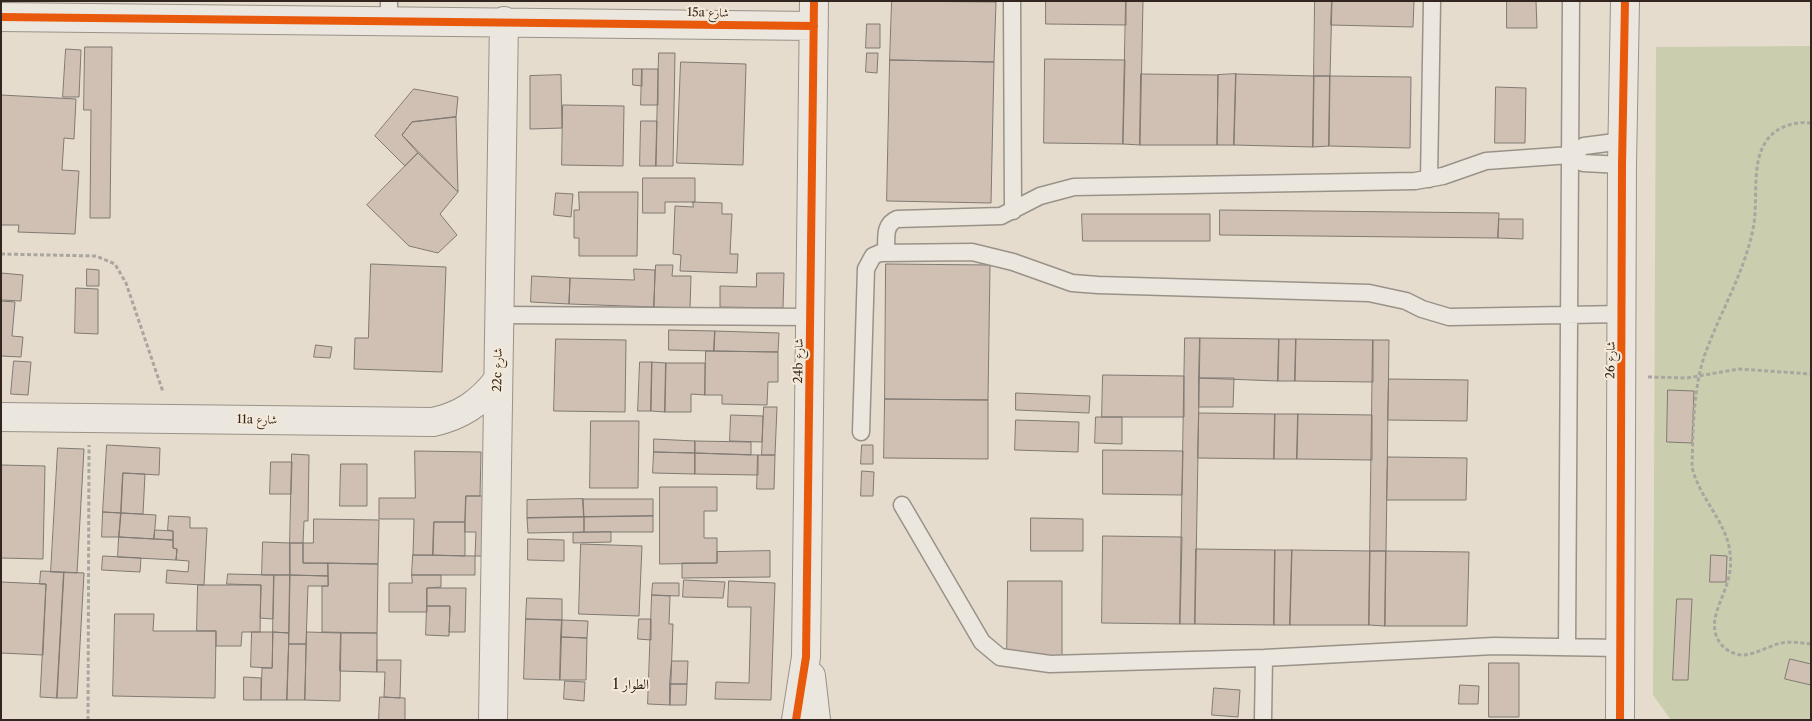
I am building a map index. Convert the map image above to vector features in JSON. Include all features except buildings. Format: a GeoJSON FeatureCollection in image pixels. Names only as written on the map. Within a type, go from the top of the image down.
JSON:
{"type":"FeatureCollection","features":[{"type":"Feature","properties":{"kind":"street","name":"شارع 26"},"geometry":{"type":"LineString","coordinates":[[1620,720],[1621,376],[1623,314],[1622,153],[1625,1]]}},
{"type":"Feature","properties":{"kind":"street","name":"15a شارع"},"geometry":{"type":"LineString","coordinates":[[1,17],[389,11],[504,21],[814,14]]}},
{"type":"Feature","properties":{"kind":"street","name":"24b شارع"},"geometry":{"type":"LineString","coordinates":[[796,720],[806,657],[814,14]]}},
{"type":"Feature","properties":{"kind":"street","name":"22c شارع"},"geometry":{"type":"LineString","coordinates":[[493,720],[504,21]]}},
{"type":"Feature","properties":{"kind":"street","name":"11a شارع"},"geometry":{"type":"LineString","coordinates":[[1,417],[433,422],[448,418],[477,404],[498,380]]}},
{"type":"Feature","properties":{"kind":"street","name":"24b شارع"},"geometry":{"type":"LineString","coordinates":[[806,657],[813,688],[816,720]]}},
{"type":"Feature","properties":{"kind":"lane"},"geometry":{"type":"LineString","coordinates":[[1012,1],[1013,212]]}},
{"type":"Feature","properties":{"kind":"lane"},"geometry":{"type":"LineString","coordinates":[[1429,179],[1432,1]]}},
{"type":"Feature","properties":{"kind":"lane"},"geometry":{"type":"LineString","coordinates":[[1567,647],[1571,1]]}},
{"type":"Feature","properties":{"kind":"lane"},"geometry":{"type":"LineString","coordinates":[[886,252],[887,229],[897,219],[989,217],[1013,212],[1040,196],[1074,187],[1429,179],[1486,161],[1570,155],[1584,146],[1622,153]]}},
{"type":"Feature","properties":{"kind":"lane"},"geometry":{"type":"LineString","coordinates":[[1570,155],[1583,163],[1622,153]]}},
{"type":"Feature","properties":{"kind":"lane"},"geometry":{"type":"LineString","coordinates":[[861,432],[866,269],[873,256],[886,252],[972,252],[1013,262],[1072,283],[1370,293],[1406,301],[1422,310],[1449,317],[1623,314]]}},
{"type":"Feature","properties":{"kind":"lane"},"geometry":{"type":"LineString","coordinates":[[499,315],[811,317]]}},
{"type":"Feature","properties":{"kind":"lane"},"geometry":{"type":"LineString","coordinates":[[902,505],[982,642],[1000,657],[1050,664],[1264,658],[1494,646],[1620,648]]}},
{"type":"Feature","properties":{"kind":"lane"},"geometry":{"type":"LineString","coordinates":[[1263,720],[1264,658]]}},
{"type":"Feature","properties":{"kind":"path"},"geometry":{"type":"LineString","coordinates":[[1811,123],[1803,122],[1784,126],[1767,139],[1758,157],[1757,200],[1753,230],[1744,263],[1705,356],[1699,377],[1692,467],[1695,481],[1721,527],[1730,552],[1729,578],[1715,617],[1714,628],[1724,648],[1734,653],[1746,655],[1783,643],[1811,644]]}},
{"type":"Feature","properties":{"kind":"path"},"geometry":{"type":"LineString","coordinates":[[1,254],[96,256],[115,264],[126,283],[172,419]]}},
{"type":"Feature","properties":{"kind":"path"},"geometry":{"type":"LineString","coordinates":[[1621,376],[1699,377],[1739,369],[1811,374]]}},
{"type":"Feature","properties":{"kind":"path"},"geometry":{"type":"LineString","coordinates":[[88,720],[89,418]]}},
{"type":"Feature","properties":{"kind":"green space"},"geometry":{"type":"Polygon","coordinates":[[[1811,46],[1811,720],[1671,720],[1653,695],[1656,47],[1811,46]]]}},
{"type":"Feature","properties":{"kind":"cycle path"},"geometry":{"type":"LineString","coordinates":[[796,720],[806,657],[814,1]]}},
{"type":"Feature","properties":{"kind":"cycle path"},"geometry":{"type":"LineString","coordinates":[[1620,720],[1622,165],[1625,1]]}},
{"type":"Feature","properties":{"kind":"cycle path"},"geometry":{"type":"LineString","coordinates":[[1,17],[814,26]]}},
{"type":"Feature","properties":{"kind":"district","name":"الطوار 1"},"geometry":{"type":"Point","coordinates":[631,685]}}]}
